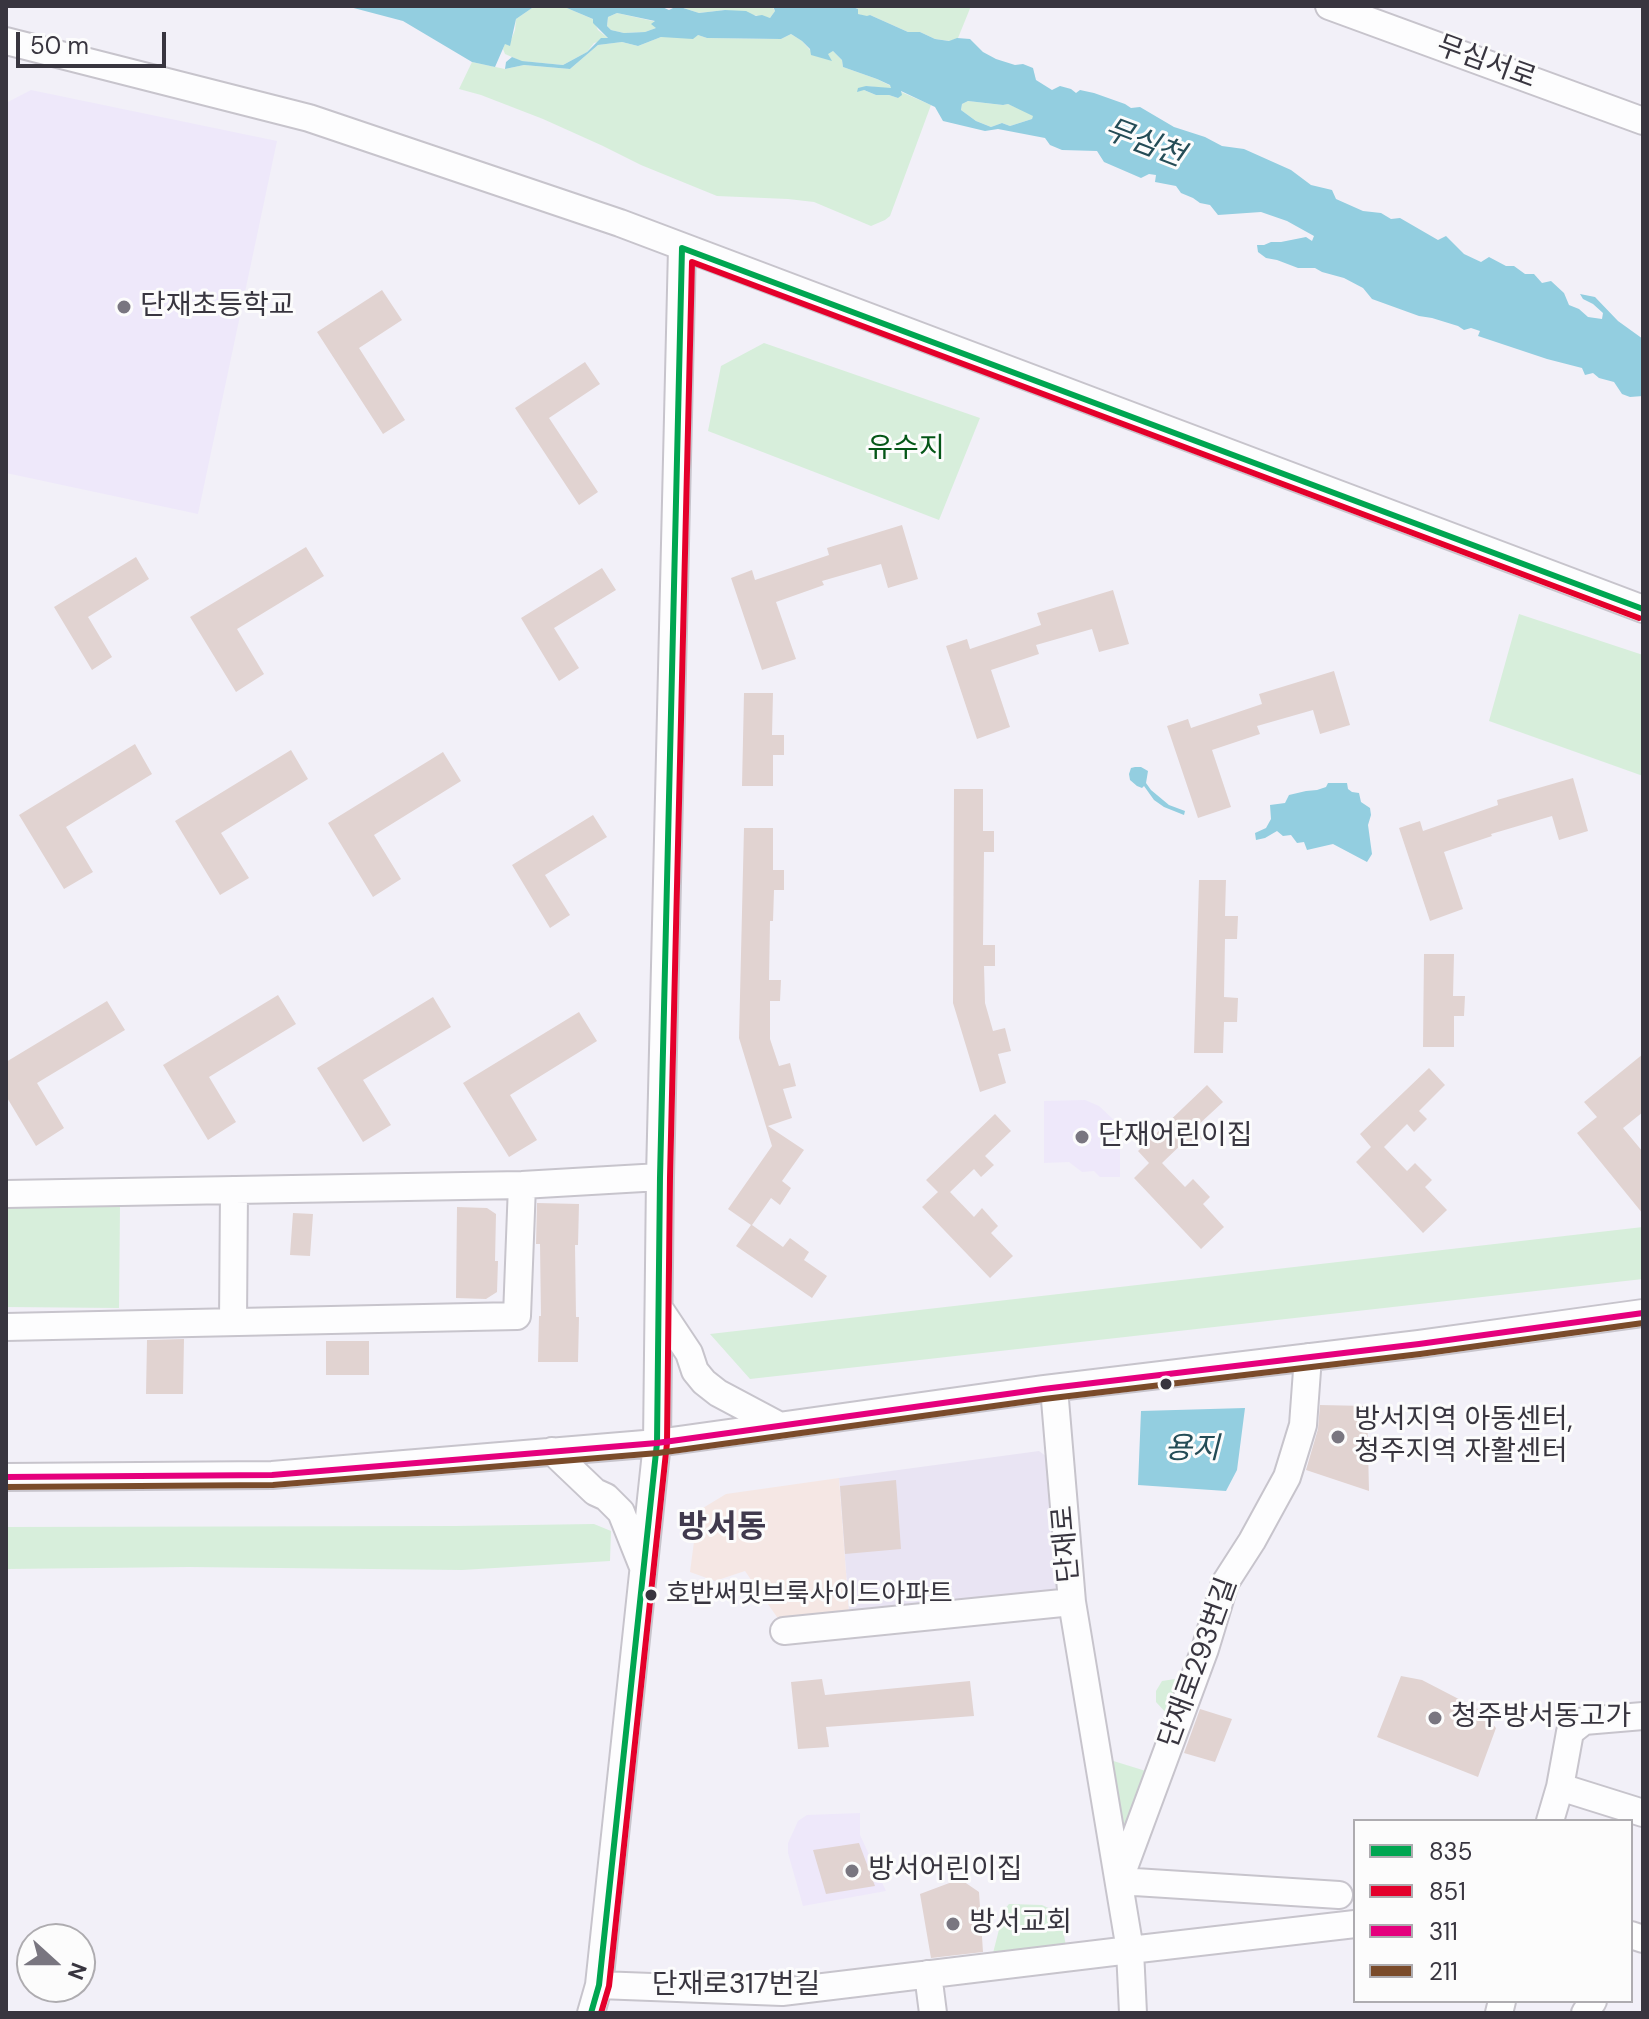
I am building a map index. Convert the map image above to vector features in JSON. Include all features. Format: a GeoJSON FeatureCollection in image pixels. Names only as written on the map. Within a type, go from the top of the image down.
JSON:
{"type":"FeatureCollection","features":[{"type":"Feature","properties":{"kind":"street","name":"무심서로"},"geometry":{"type":"LineString","coordinates":[[1329,6],[1643,121]]}},
{"type":"Feature","properties":{"kind":"street"},"geometry":{"type":"LineString","coordinates":[[6,41],[309,118],[620,223],[1643,609]]}},
{"type":"Feature","properties":{"kind":"street"},"geometry":{"type":"LineString","coordinates":[[591,2013],[599,1985],[657,1443],[660,1177],[682,248]]}},
{"type":"Feature","properties":{"kind":"street"},"geometry":{"type":"LineString","coordinates":[[6,1194],[522,1185],[660,1177]]}},
{"type":"Feature","properties":{"kind":"street"},"geometry":{"type":"LineString","coordinates":[[6,1327],[517,1316],[522,1185]]}},
{"type":"Feature","properties":{"kind":"street"},"geometry":{"type":"LineString","coordinates":[[233,1322],[234,1190]]}},
{"type":"Feature","properties":{"kind":"street"},"geometry":{"type":"LineString","coordinates":[[659,1308],[704,1382],[718,1393],[780,1426]]}},
{"type":"Feature","properties":{"kind":"street"},"geometry":{"type":"LineString","coordinates":[[6,1477],[272,1475],[657,1443],[1054,1388],[1643,1313]]}},
{"type":"Feature","properties":{"kind":"street","name":"단재로293번길"},"geometry":{"type":"LineString","coordinates":[[1119,1881],[1205,1649],[1225,1583],[1287,1477],[1303,1425],[1308,1357]]}},
{"type":"Feature","properties":{"kind":"street","name":"단재로"},"geometry":{"type":"LineString","coordinates":[[784,1631],[1072,1602],[1054,1388]]}},
{"type":"Feature","properties":{"kind":"street"},"geometry":{"type":"LineString","coordinates":[[552,1451],[621,1512],[644,1571]]}},
{"type":"Feature","properties":{"kind":"street","name":"단재로293번길"},"geometry":{"type":"LineString","coordinates":[[1072,1602],[1130,1950],[1133,2013]]}},
{"type":"Feature","properties":{"kind":"street"},"geometry":{"type":"LineString","coordinates":[[1551,1819],[1570,1732],[1584,1721],[1643,1716]]}},
{"type":"Feature","properties":{"kind":"street"},"geometry":{"type":"LineString","coordinates":[[1560,1787],[1643,1813]]}},
{"type":"Feature","properties":{"kind":"street"},"geometry":{"type":"LineString","coordinates":[[1119,1881],[1339,1895]]}},
{"type":"Feature","properties":{"kind":"street"},"geometry":{"type":"LineString","coordinates":[[933,2013],[928,1974],[1353,1924]]}},
{"type":"Feature","properties":{"kind":"street","name":"단재로317번길"},"geometry":{"type":"LineString","coordinates":[[599,1985],[782,1992],[928,1974]]}},
{"type":"Feature","properties":{"kind":"shaded area","name":"단재초등학교"},"geometry":{"type":"Polygon","coordinates":[[[31,90],[277,141],[198,514],[6,473],[6,103],[31,90]]]}},
{"type":"Feature","properties":{"kind":"shaded area","name":"단재어린이집"},"geometry":{"type":"Polygon","coordinates":[[[1085,1100],[1099,1106],[1120,1130],[1120,1177],[1100,1177],[1094,1171],[1082,1172],[1069,1162],[1044,1163],[1044,1101],[1085,1100]]]}},
{"type":"Feature","properties":{"kind":"shaded area"},"geometry":{"type":"Polygon","coordinates":[[[1039,1451],[1054,1462],[1063,1578],[1050,1595],[849,1613],[839,1478],[1039,1451]]]}},
{"type":"Feature","properties":{"kind":"shaded area"},"geometry":{"type":"Polygon","coordinates":[[[839,1478],[849,1613],[779,1620],[745,1571],[715,1581],[690,1572],[698,1511],[726,1494],[839,1478]]]}},
{"type":"Feature","properties":{"kind":"shaded area"},"geometry":{"type":"Polygon","coordinates":[[[860,1813],[860,1835],[886,1891],[803,1906],[788,1853],[788,1843],[798,1821],[807,1815],[860,1813]]]}},
{"type":"Feature","properties":{"kind":"green space"},"geometry":{"type":"Polygon","coordinates":[[[535,6],[562,6],[593,19],[598,30],[609,39],[594,43],[587,52],[563,65],[521,61],[505,54],[503,49],[505,43],[509,45],[516,19],[535,6]]]}},
{"type":"Feature","properties":{"kind":"green space"},"geometry":{"type":"Polygon","coordinates":[[[677,6],[772,6],[775,11],[770,18],[725,10],[699,13],[677,6]]]}},
{"type":"Feature","properties":{"kind":"green space"},"geometry":{"type":"Polygon","coordinates":[[[850,6],[971,6],[958,38],[950,41],[920,32],[908,32],[870,15],[858,14],[858,9],[850,6]]]}},
{"type":"Feature","properties":{"kind":"green space"},"geometry":{"type":"Polygon","coordinates":[[[617,13],[657,22],[656,28],[624,33],[611,30],[607,26],[608,17],[617,13]]]}},
{"type":"Feature","properties":{"kind":"green space"},"geometry":{"type":"Polygon","coordinates":[[[791,34],[810,50],[831,60],[827,53],[833,51],[842,60],[843,67],[877,79],[892,89],[866,86],[864,90],[898,98],[899,91],[931,105],[890,216],[885,220],[871,226],[814,202],[717,196],[641,165],[543,119],[459,89],[472,62],[505,69],[524,65],[570,69],[598,45],[622,42],[638,46],[661,37],[698,35],[707,38],[781,39],[791,34]]]}},
{"type":"Feature","properties":{"kind":"green space"},"geometry":{"type":"Polygon","coordinates":[[[968,101],[1008,104],[1034,115],[1032,119],[1010,126],[1002,123],[991,127],[961,110],[962,104],[968,101]]]}},
{"type":"Feature","properties":{"kind":"green space","name":"유수지"},"geometry":{"type":"Polygon","coordinates":[[[764,343],[980,418],[939,520],[708,431],[721,366],[764,343]]]}},
{"type":"Feature","properties":{"kind":"green space"},"geometry":{"type":"Polygon","coordinates":[[[1519,614],[1643,655],[1643,776],[1489,721],[1519,614]]]}},
{"type":"Feature","properties":{"kind":"green space"},"geometry":{"type":"Polygon","coordinates":[[[6,1205],[120,1206],[119,1308],[6,1307],[6,1205]]]}},
{"type":"Feature","properties":{"kind":"green space"},"geometry":{"type":"Polygon","coordinates":[[[1643,1227],[1643,1279],[750,1379],[710,1334],[1643,1227]]]}},
{"type":"Feature","properties":{"kind":"green space"},"geometry":{"type":"Polygon","coordinates":[[[594,1524],[611,1531],[610,1561],[462,1570],[189,1567],[6,1569],[6,1527],[594,1524]]]}},
{"type":"Feature","properties":{"kind":"green space"},"geometry":{"type":"Polygon","coordinates":[[[1188,1677],[1168,1715],[1156,1702],[1156,1691],[1162,1681],[1188,1677]]]}},
{"type":"Feature","properties":{"kind":"green space"},"geometry":{"type":"Polygon","coordinates":[[[1107,1759],[1149,1772],[1122,1859],[1107,1759]]]}},
{"type":"Feature","properties":{"kind":"green space"},"geometry":{"type":"Polygon","coordinates":[[[1009,1904],[1042,1905],[1057,1912],[1066,1946],[993,1953],[1004,1910],[1009,1904]]]}},
{"type":"Feature","properties":{"kind":"water"},"geometry":{"type":"Polygon","coordinates":[[[346,6],[535,6],[516,19],[510,46],[505,44],[495,67],[472,62],[403,21],[346,6]]]}},
{"type":"Feature","properties":{"kind":"water","name":"무심천"},"geometry":{"type":"Polygon","coordinates":[[[562,6],[660,6],[669,10],[677,6],[699,13],[746,11],[770,18],[775,11],[773,6],[850,6],[858,9],[858,14],[870,15],[908,32],[920,32],[949,41],[970,39],[996,59],[1033,68],[1036,80],[1052,90],[1060,86],[1076,93],[1080,90],[1094,93],[1131,108],[1140,107],[1174,127],[1222,146],[1244,149],[1291,170],[1311,185],[1332,190],[1336,199],[1363,211],[1381,213],[1391,219],[1400,218],[1438,240],[1446,236],[1464,254],[1481,262],[1489,257],[1506,266],[1514,266],[1525,274],[1534,274],[1542,283],[1551,281],[1564,293],[1569,305],[1588,317],[1602,319],[1603,313],[1580,294],[1595,297],[1618,321],[1643,339],[1643,396],[1622,394],[1614,382],[1593,373],[1585,375],[1582,368],[1478,336],[1480,331],[1471,328],[1464,330],[1372,299],[1363,288],[1344,278],[1315,268],[1298,268],[1266,258],[1258,252],[1257,245],[1306,237],[1312,241],[1314,236],[1287,221],[1261,212],[1218,215],[1210,205],[1181,193],[1176,186],[1155,182],[1156,175],[1141,178],[1104,162],[1097,151],[1062,150],[1050,145],[1045,138],[998,129],[985,131],[943,121],[935,107],[901,91],[902,95],[898,98],[864,90],[857,92],[858,88],[866,86],[891,88],[877,79],[843,67],[842,60],[833,51],[828,54],[832,61],[811,55],[810,49],[791,34],[781,39],[707,38],[698,35],[693,39],[661,37],[638,46],[622,42],[598,45],[570,69],[524,65],[505,69],[506,62],[512,57],[522,61],[563,65],[587,52],[601,38],[608,38],[593,23],[593,19],[562,6]],[[617,13],[608,17],[607,26],[611,30],[624,33],[656,28],[651,24],[655,21],[617,13]],[[968,101],[962,104],[961,110],[991,127],[1002,123],[1010,126],[1033,116],[1008,104],[968,101]]]}},
{"type":"Feature","properties":{"kind":"water"},"geometry":{"type":"Polygon","coordinates":[[[1141,767],[1148,771],[1146,783],[1151,790],[1169,805],[1185,811],[1184,815],[1164,807],[1154,800],[1144,786],[1137,786],[1130,780],[1131,768],[1141,767]]]}},
{"type":"Feature","properties":{"kind":"water"},"geometry":{"type":"Polygon","coordinates":[[[1328,783],[1347,783],[1348,789],[1359,793],[1361,802],[1370,808],[1368,825],[1372,854],[1367,862],[1333,844],[1307,850],[1304,842],[1297,843],[1291,835],[1283,836],[1277,831],[1256,840],[1255,833],[1266,828],[1271,819],[1270,805],[1285,803],[1289,795],[1317,790],[1328,783]]]}},
{"type":"Feature","properties":{"kind":"water","name":"용지"},"geometry":{"type":"Polygon","coordinates":[[[1245,1408],[1237,1470],[1226,1491],[1138,1485],[1141,1411],[1245,1408]]]}},
{"type":"Feature","properties":{"kind":"building"},"geometry":{"type":"Polygon","coordinates":[[[382,290],[402,320],[359,348],[405,420],[383,434],[317,332],[382,290]]]}},
{"type":"Feature","properties":{"kind":"building"},"geometry":{"type":"Polygon","coordinates":[[[585,362],[600,384],[549,418],[598,492],[579,505],[515,408],[585,362]]]}},
{"type":"Feature","properties":{"kind":"building"},"geometry":{"type":"Polygon","coordinates":[[[902,525],[918,579],[888,588],[881,564],[822,581],[824,585],[776,602],[796,659],[762,670],[731,578],[752,570],[755,580],[829,555],[827,548],[902,525]]]}},
{"type":"Feature","properties":{"kind":"building"},"geometry":{"type":"Polygon","coordinates":[[[306,547],[324,576],[237,629],[264,674],[236,692],[190,617],[306,547]]]}},
{"type":"Feature","properties":{"kind":"building"},"geometry":{"type":"Polygon","coordinates":[[[136,557],[149,579],[88,617],[112,657],[92,670],[54,607],[136,557]]]}},
{"type":"Feature","properties":{"kind":"building"},"geometry":{"type":"Polygon","coordinates":[[[602,568],[616,590],[554,628],[579,668],[559,681],[521,618],[602,568]]]}},
{"type":"Feature","properties":{"kind":"building"},"geometry":{"type":"Polygon","coordinates":[[[1113,590],[1129,644],[1099,652],[1092,629],[1036,645],[1039,654],[991,670],[1010,727],[977,739],[946,646],[967,639],[970,649],[1041,625],[1037,613],[1113,590]]]}},
{"type":"Feature","properties":{"kind":"building"},"geometry":{"type":"Polygon","coordinates":[[[1334,671],[1350,725],[1320,734],[1313,710],[1257,726],[1260,734],[1212,750],[1231,807],[1198,818],[1167,726],[1188,719],[1191,728],[1262,704],[1259,694],[1334,671]]]}},
{"type":"Feature","properties":{"kind":"building"},"geometry":{"type":"Polygon","coordinates":[[[744,693],[773,693],[772,735],[784,735],[784,755],[773,755],[773,786],[742,786],[744,693]]]}},
{"type":"Feature","properties":{"kind":"building"},"geometry":{"type":"Polygon","coordinates":[[[135,744],[152,774],[66,827],[93,872],[64,889],[19,815],[135,744]]]}},
{"type":"Feature","properties":{"kind":"building"},"geometry":{"type":"Polygon","coordinates":[[[291,750],[308,779],[221,833],[249,878],[220,895],[175,821],[291,750]]]}},
{"type":"Feature","properties":{"kind":"building"},"geometry":{"type":"Polygon","coordinates":[[[443,752],[461,781],[374,835],[401,879],[373,897],[328,823],[443,752]]]}},
{"type":"Feature","properties":{"kind":"building"},"geometry":{"type":"Polygon","coordinates":[[[1573,778],[1588,831],[1559,840],[1552,816],[1444,852],[1463,909],[1430,921],[1399,828],[1420,821],[1423,831],[1498,805],[1497,800],[1573,778]]]}},
{"type":"Feature","properties":{"kind":"building"},"geometry":{"type":"Polygon","coordinates":[[[954,789],[983,789],[983,831],[994,831],[994,852],[984,852],[983,945],[995,945],[995,966],[984,966],[985,1003],[993,1031],[1005,1028],[1011,1051],[998,1054],[1006,1083],[980,1092],[953,1003],[954,789]]]}},
{"type":"Feature","properties":{"kind":"building"},"geometry":{"type":"Polygon","coordinates":[[[593,815],[607,837],[545,875],[570,915],[550,928],[512,865],[593,815]]]}},
{"type":"Feature","properties":{"kind":"building"},"geometry":{"type":"Polygon","coordinates":[[[744,828],[773,828],[773,870],[784,870],[784,890],[774,890],[773,921],[770,921],[769,980],[781,980],[780,1001],[770,1001],[770,1039],[779,1066],[790,1063],[796,1086],[783,1089],[792,1118],[768,1126],[804,1150],[782,1181],[791,1188],[780,1205],[771,1198],[752,1225],[783,1247],[790,1238],[809,1252],[804,1260],[827,1276],[812,1298],[736,1246],[751,1225],[728,1209],[772,1146],[739,1038],[744,828]]]}},
{"type":"Feature","properties":{"kind":"building"},"geometry":{"type":"Polygon","coordinates":[[[1199,880],[1226,880],[1225,916],[1238,916],[1237,939],[1225,939],[1224,997],[1238,998],[1237,1022],[1224,1022],[1223,1053],[1194,1053],[1199,880]]]}},
{"type":"Feature","properties":{"kind":"building"},"geometry":{"type":"Polygon","coordinates":[[[1424,954],[1454,954],[1453,996],[1465,996],[1464,1016],[1454,1016],[1454,1047],[1423,1047],[1424,954]]]}},
{"type":"Feature","properties":{"kind":"building"},"geometry":{"type":"Polygon","coordinates":[[[278,995],[296,1024],[209,1077],[236,1122],[208,1140],[163,1065],[278,995]]]}},
{"type":"Feature","properties":{"kind":"building"},"geometry":{"type":"Polygon","coordinates":[[[433,997],[451,1027],[363,1080],[391,1125],[363,1142],[317,1068],[433,997]]]}},
{"type":"Feature","properties":{"kind":"building"},"geometry":{"type":"Polygon","coordinates":[[[107,1001],[125,1030],[37,1083],[64,1128],[36,1146],[6,1096],[6,1062],[107,1001]]]}},
{"type":"Feature","properties":{"kind":"building"},"geometry":{"type":"Polygon","coordinates":[[[579,1012],[597,1041],[510,1095],[537,1140],[509,1157],[463,1083],[579,1012]]]}},
{"type":"Feature","properties":{"kind":"building"},"geometry":{"type":"Polygon","coordinates":[[[1643,1054],[1643,1112],[1623,1128],[1643,1152],[1643,1214],[1577,1133],[1597,1117],[1584,1102],[1643,1054]]]}},
{"type":"Feature","properties":{"kind":"building"},"geometry":{"type":"Polygon","coordinates":[[[1429,1068],[1445,1085],[1419,1111],[1427,1119],[1414,1132],[1407,1124],[1384,1147],[1407,1171],[1415,1163],[1432,1180],[1425,1187],[1447,1210],[1423,1233],[1356,1162],[1371,1147],[1360,1134],[1429,1068]]]}},
{"type":"Feature","properties":{"kind":"building"},"geometry":{"type":"Polygon","coordinates":[[[1207,1085],[1223,1102],[1197,1126],[1205,1136],[1193,1148],[1186,1140],[1162,1163],[1185,1187],[1193,1179],[1210,1197],[1203,1204],[1224,1227],[1201,1249],[1134,1178],[1149,1163],[1138,1151],[1207,1085]]]}},
{"type":"Feature","properties":{"kind":"building"},"geometry":{"type":"Polygon","coordinates":[[[995,1114],[1011,1131],[985,1156],[994,1165],[981,1177],[974,1169],[950,1192],[974,1217],[982,1208],[998,1226],[991,1233],[1013,1256],[990,1278],[922,1207],[938,1192],[926,1180],[995,1114]]]}},
{"type":"Feature","properties":{"kind":"building"},"geometry":{"type":"Polygon","coordinates":[[[537,1203],[579,1204],[578,1245],[575,1245],[578,1362],[538,1362],[541,1316],[540,1244],[536,1244],[537,1203]]]}},
{"type":"Feature","properties":{"kind":"building"},"geometry":{"type":"Polygon","coordinates":[[[457,1207],[487,1208],[496,1214],[497,1292],[486,1299],[456,1298],[457,1207]]]}},
{"type":"Feature","properties":{"kind":"building"},"geometry":{"type":"Polygon","coordinates":[[[293,1213],[313,1214],[310,1256],[290,1255],[293,1213]]]}},
{"type":"Feature","properties":{"kind":"building"},"geometry":{"type":"Polygon","coordinates":[[[184,1339],[183,1394],[146,1394],[147,1340],[184,1339]]]}},
{"type":"Feature","properties":{"kind":"building"},"geometry":{"type":"Polygon","coordinates":[[[326,1341],[369,1341],[369,1375],[326,1375],[326,1341]]]}},
{"type":"Feature","properties":{"kind":"building","name":"방서지역 아동센터, 청주지역 자활센터"},"geometry":{"type":"Polygon","coordinates":[[[1320,1405],[1367,1406],[1369,1491],[1306,1470],[1318,1429],[1320,1405]]]}},
{"type":"Feature","properties":{"kind":"building"},"geometry":{"type":"Polygon","coordinates":[[[896,1480],[901,1549],[845,1554],[840,1486],[896,1480]]]}},
{"type":"Feature","properties":{"kind":"building","name":"청주방서동고가"},"geometry":{"type":"Polygon","coordinates":[[[1401,1676],[1422,1680],[1478,1709],[1496,1728],[1478,1777],[1377,1737],[1401,1676]]]}},
{"type":"Feature","properties":{"kind":"building"},"geometry":{"type":"Polygon","coordinates":[[[822,1679],[825,1695],[970,1681],[974,1716],[826,1727],[829,1747],[798,1749],[791,1682],[822,1679]]]}},
{"type":"Feature","properties":{"kind":"building"},"geometry":{"type":"Polygon","coordinates":[[[1200,1709],[1232,1719],[1215,1762],[1184,1753],[1200,1709]]]}},
{"type":"Feature","properties":{"kind":"building","name":"방서어린이집"},"geometry":{"type":"Polygon","coordinates":[[[859,1843],[875,1886],[826,1894],[813,1850],[859,1843]]]}},
{"type":"Feature","properties":{"kind":"building","name":"방서교회"},"geometry":{"type":"Polygon","coordinates":[[[960,1879],[979,1892],[983,1952],[931,1958],[920,1894],[960,1879]]]}},
{"type":"Feature","properties":{"kind":"transit line","name":"835"},"geometry":{"type":"LineString","coordinates":[[591,2013],[599,1985],[657,1443],[660,1177],[682,248],[1643,609]]}},
{"type":"Feature","properties":{"kind":"transit line","name":"851"},"geometry":{"type":"LineString","coordinates":[[601,2013],[609,1986],[667,1443],[670,1177],[692,262],[1639,618]]}},
{"type":"Feature","properties":{"kind":"transit line","name":"311"},"geometry":{"type":"LineString","coordinates":[[6,1477],[272,1475],[657,1443],[1043,1389],[1419,1344],[1643,1313]]}},
{"type":"Feature","properties":{"kind":"transit line","name":"211"},"geometry":{"type":"LineString","coordinates":[[6,1487],[273,1485],[658,1453],[1044,1399],[1420,1354],[1643,1323]]}},
{"type":"Feature","properties":{"kind":"place","name":"단재초등학교"},"geometry":{"type":"Point","coordinates":[124,307]}},
{"type":"Feature","properties":{"kind":"place","name":"단재어린이집"},"geometry":{"type":"Point","coordinates":[1082,1137]}},
{"type":"Feature","properties":{"kind":"place","name":"방서지역 아동센터, 청주지역 자활센터"},"geometry":{"type":"Point","coordinates":[1338,1437]}},
{"type":"Feature","properties":{"kind":"place","name":"호반써밋브룩사이드아파트"},"geometry":{"type":"Point","coordinates":[651,1595]}},
{"type":"Feature","properties":{"kind":"place","name":"청주방서동고가"},"geometry":{"type":"Point","coordinates":[1435,1718]}},
{"type":"Feature","properties":{"kind":"place","name":"방서어린이집"},"geometry":{"type":"Point","coordinates":[852,1871]}},
{"type":"Feature","properties":{"kind":"place","name":"방서교회"},"geometry":{"type":"Point","coordinates":[953,1924]}},
{"type":"Feature","properties":{"kind":"district","name":"방서동"},"geometry":{"type":"Point","coordinates":[722,1529]}}]}
